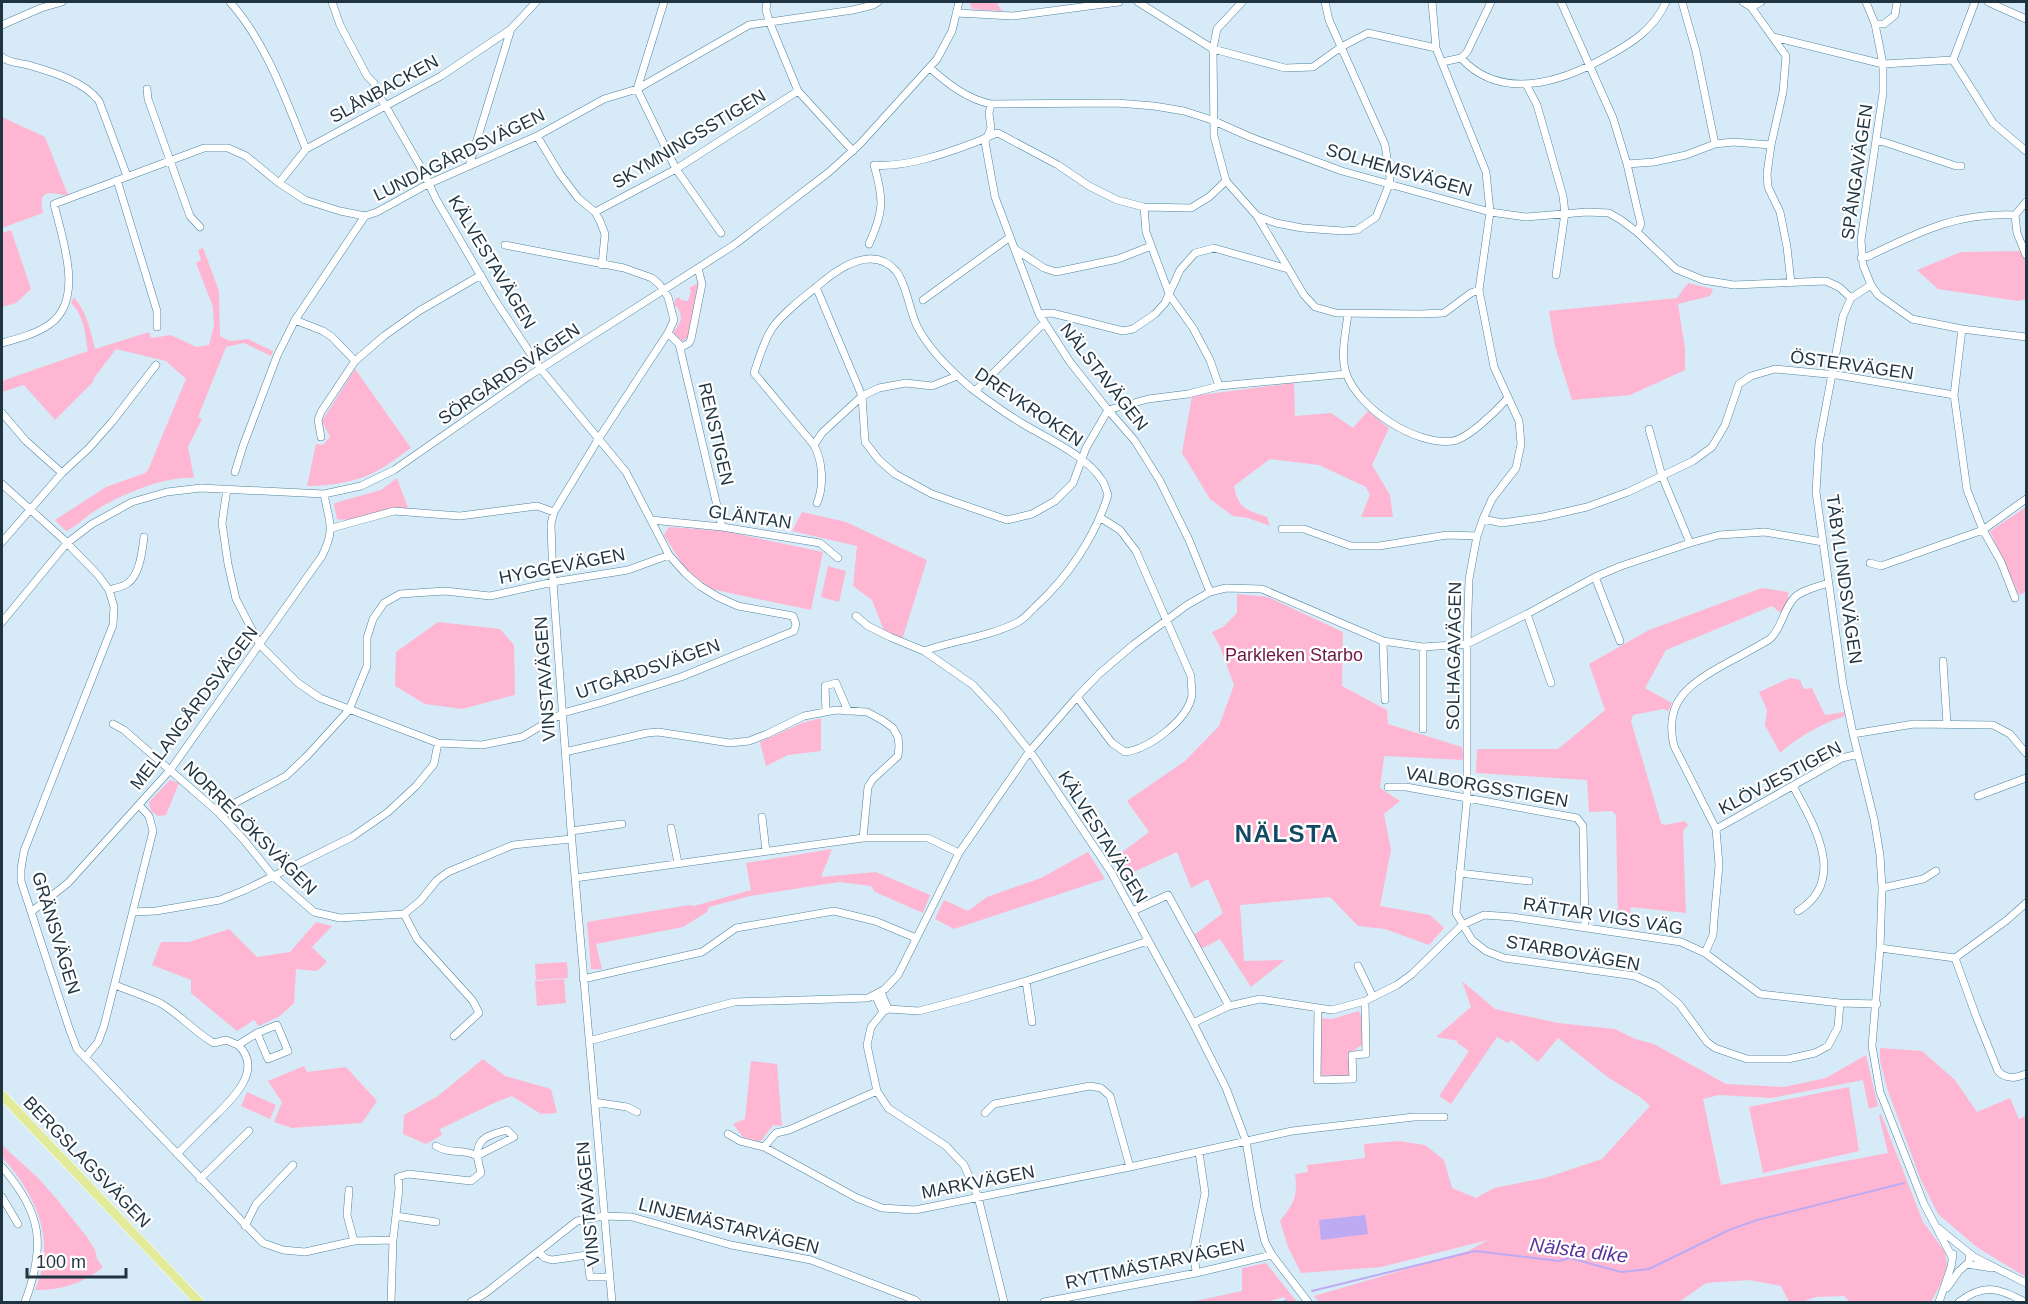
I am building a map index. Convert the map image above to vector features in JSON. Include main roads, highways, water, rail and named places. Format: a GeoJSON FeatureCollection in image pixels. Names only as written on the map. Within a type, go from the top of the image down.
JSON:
{"type":"FeatureCollection","features":[{"type":"Feature","properties":{"kind":"main road","name":"BERGSLAGSVÄGEN"},"geometry":{"type":"LineString","coordinates":[[2,1095],[199,1302]]}},
{"type":"Feature","properties":{"kind":"waterway","name":"Nälsta dike"},"geometry":{"type":"LineString","coordinates":[[1312,1291],[1475,1251],[1559,1261],[1570,1258],[1621,1272],[1649,1269],[1729,1230],[1757,1220],[1904,1183]]}},
{"type":"Feature","properties":{"kind":"waterway","name":"Nälsta dike"},"geometry":{"type":"LineString","coordinates":[[1282,1302],[1286,1301]]}},
{"type":"Feature","properties":{"kind":"district","name":"NÄLSTA"},"geometry":{"type":"Point","coordinates":[1287,833]}},
{"type":"Feature","properties":{"kind":"park label","name":"Parkleken Starbo"},"geometry":{"type":"Point","coordinates":[1294,655]}}]}
